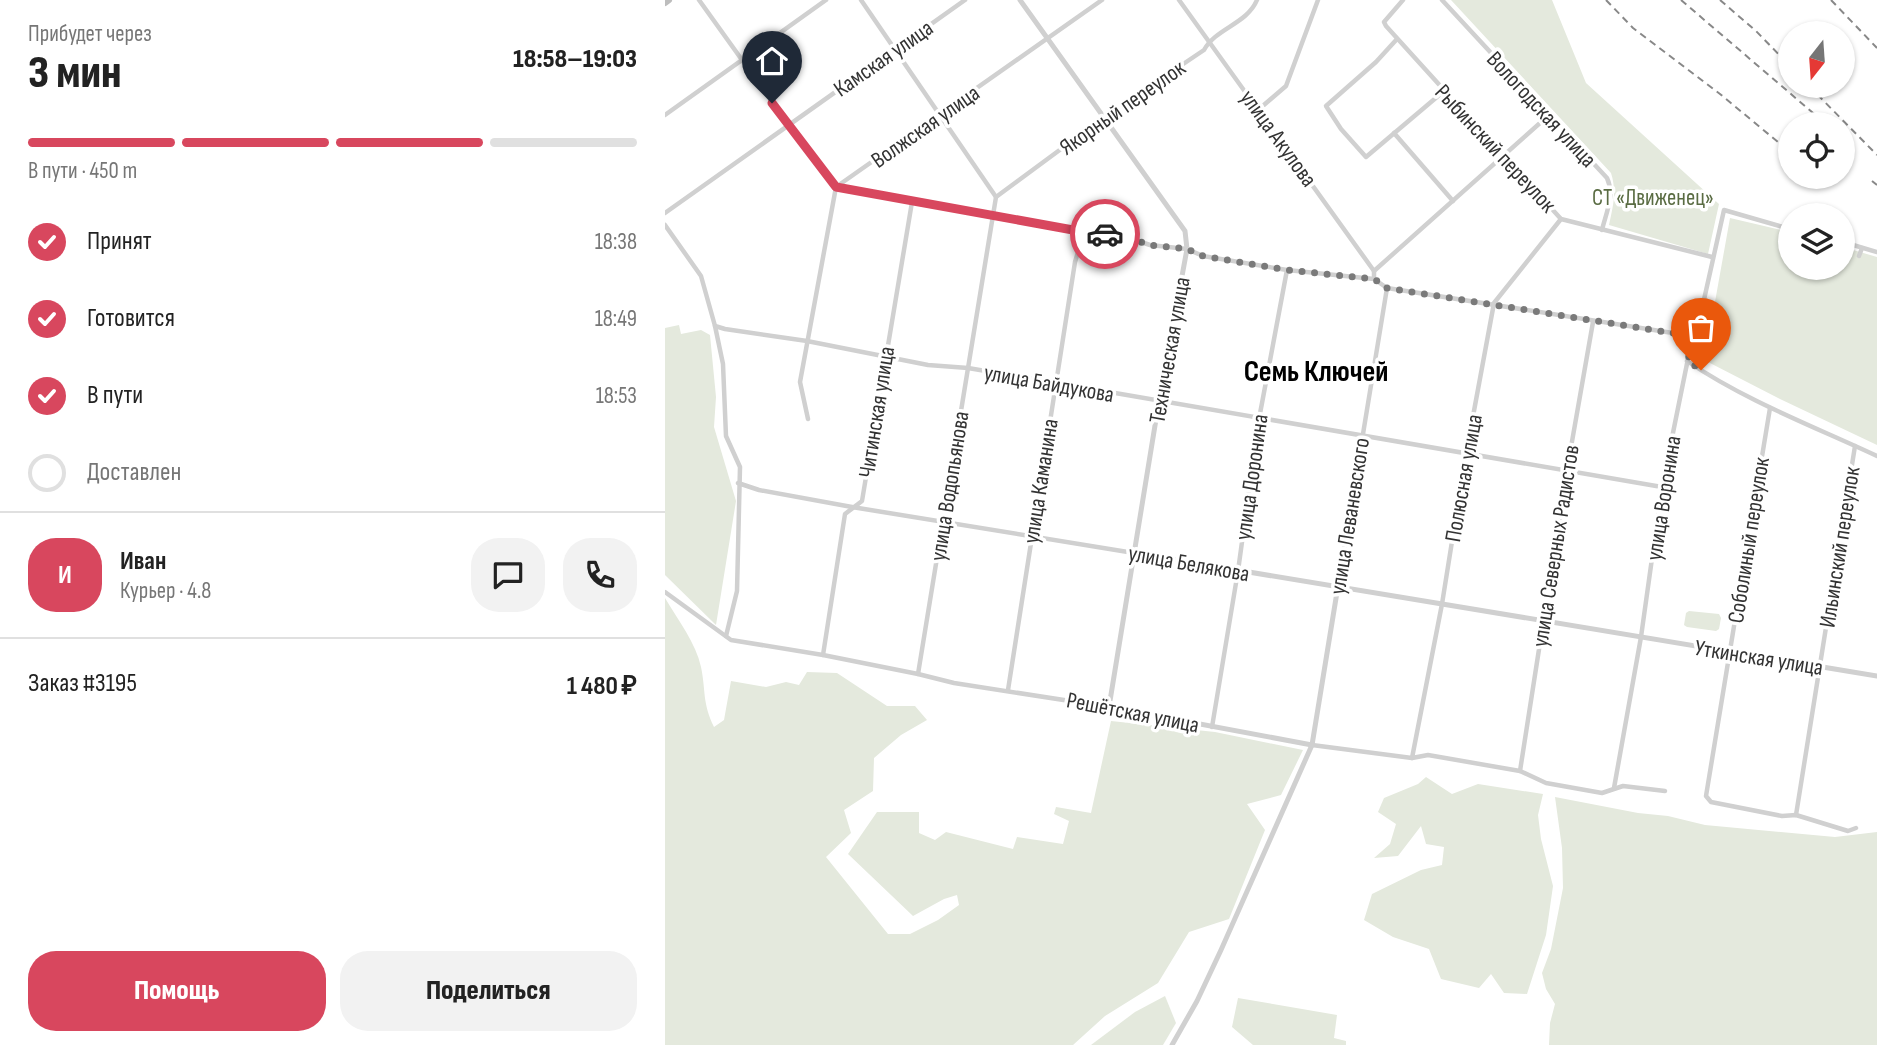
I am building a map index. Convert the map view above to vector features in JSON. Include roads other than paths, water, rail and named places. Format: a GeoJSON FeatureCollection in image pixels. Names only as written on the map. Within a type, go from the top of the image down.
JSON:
{"type":"FeatureCollection","features":[{"type":"Feature","properties":{"kind":"street"},"geometry":{"type":"LineString","coordinates":[[699,0],[836,187],[1084,232],[1120,235],[1150,245],[1187,249],[1203,256],[1287,270],[1374,279],[1387,288],[1494,303],[1593,322],[1679,334],[1692,339]]}},
{"type":"Feature","properties":{"kind":"street"},"geometry":{"type":"LineString","coordinates":[[665,115],[826,0]]}},
{"type":"Feature","properties":{"kind":"street"},"geometry":{"type":"LineString","coordinates":[[862,0],[996,197],[994,216]]}},
{"type":"Feature","properties":{"kind":"street","name":"Камская улица"},"geometry":{"type":"LineString","coordinates":[[665,213],[965,0]]}},
{"type":"Feature","properties":{"kind":"street","name":"Техническая улица"},"geometry":{"type":"LineString","coordinates":[[1020,0],[1185,231],[1187,249],[1109,707]]}},
{"type":"Feature","properties":{"kind":"street","name":"Волжская улица"},"geometry":{"type":"LineString","coordinates":[[836,187],[1102,0]]}},
{"type":"Feature","properties":{"kind":"street","name":"улица Акулова"},"geometry":{"type":"LineString","coordinates":[[1179,0],[1374,271]]}},
{"type":"Feature","properties":{"kind":"street","name":"Якорный переулок"},"geometry":{"type":"LineString","coordinates":[[996,197],[1103,118],[1204,50],[1209,41],[1249,12],[1258,0]]}},
{"type":"Feature","properties":{"kind":"street"},"geometry":{"type":"LineString","coordinates":[[1258,110],[1286,86],[1318,0]]}},
{"type":"Feature","properties":{"kind":"street","name":"Рыбинский переулок"},"geometry":{"type":"LineString","coordinates":[[1403,0],[1384,22],[1444,92],[1562,219],[1713,257]]}},
{"type":"Feature","properties":{"kind":"street","name":"Вологодская улица"},"geometry":{"type":"LineString","coordinates":[[1442,0],[1607,178],[1611,186],[1610,198],[1602,230]]}},
{"type":"Feature","properties":{"kind":"street"},"geometry":{"type":"LineString","coordinates":[[1397,39],[1376,62],[1325,106],[1366,158],[1444,92]]}},
{"type":"Feature","properties":{"kind":"street"},"geometry":{"type":"LineString","coordinates":[[1374,279],[1374,271],[1549,115]]}},
{"type":"Feature","properties":{"kind":"street"},"geometry":{"type":"LineString","coordinates":[[1394,133],[1454,201]]}},
{"type":"Feature","properties":{"kind":"street"},"geometry":{"type":"LineString","coordinates":[[808,419],[800,382],[836,187]]}},
{"type":"Feature","properties":{"kind":"street","name":"Читинская улица"},"geometry":{"type":"LineString","coordinates":[[823,655],[845,514],[862,501],[912,202]]}},
{"type":"Feature","properties":{"kind":"street","name":"улица Воронина"},"geometry":{"type":"LineString","coordinates":[[1614,788],[1641,637],[1662,487],[1692,339],[1697,331],[1724,210],[1778,226]]}},
{"type":"Feature","properties":{"kind":"street","name":"улица Водопьянова"},"geometry":{"type":"LineString","coordinates":[[918,674],[994,216]]}},
{"type":"Feature","properties":{"kind":"street","name":"Полюсная улица"},"geometry":{"type":"LineString","coordinates":[[1412,758],[1442,604],[1494,303],[1562,219]]}},
{"type":"Feature","properties":{"kind":"street"},"geometry":{"type":"LineString","coordinates":[[665,225],[701,276],[723,365],[726,436],[740,467],[737,591],[726,637]]}},
{"type":"Feature","properties":{"kind":"street","name":"улица Каманина"},"geometry":{"type":"LineString","coordinates":[[1008,690],[1075,262],[1084,232]]}},
{"type":"Feature","properties":{"kind":"street"},"geometry":{"type":"LineString","coordinates":[[1855,246],[1877,252]]}},
{"type":"Feature","properties":{"kind":"street"},"geometry":{"type":"LineString","coordinates":[[1859,256],[1862,248]]}},
{"type":"Feature","properties":{"kind":"street","name":"улица Доронина"},"geometry":{"type":"LineString","coordinates":[[1212,727],[1238,572],[1259,419],[1287,270]]}},
{"type":"Feature","properties":{"kind":"street","name":"улица Леваневского"},"geometry":{"type":"LineString","coordinates":[[1172,1045],[1197,1001],[1312,745],[1387,288]]}},
{"type":"Feature","properties":{"kind":"street","name":"улица Северных Радистов"},"geometry":{"type":"LineString","coordinates":[[1520,771],[1593,322]]}},
{"type":"Feature","properties":{"kind":"street","name":"улица Байдукова"},"geometry":{"type":"LineString","coordinates":[[715,326],[928,365],[968,368],[1662,487]]}},
{"type":"Feature","properties":{"kind":"street"},"geometry":{"type":"LineString","coordinates":[[1688,361],[1714,380],[1877,456]]}},
{"type":"Feature","properties":{"kind":"street","name":"Соболиный переулок"},"geometry":{"type":"LineString","coordinates":[[1770,408],[1706,796],[1711,802],[1782,816],[1796,815]]}},
{"type":"Feature","properties":{"kind":"street","name":"Ильинский переулок"},"geometry":{"type":"LineString","coordinates":[[1796,815],[1855,446]]}},
{"type":"Feature","properties":{"kind":"street","name":"улица Белякова"},"geometry":{"type":"LineString","coordinates":[[738,483],[759,490],[852,507],[1641,637]]}},
{"type":"Feature","properties":{"kind":"street","name":"Решётская улица"},"geometry":{"type":"LineString","coordinates":[[665,592],[731,640],[823,655],[954,683],[1109,707],[1312,745],[1412,758],[1428,755],[1520,771],[1546,783],[1602,793],[1623,786],[1665,791]]}},
{"type":"Feature","properties":{"kind":"street","name":"Уткинская улица"},"geometry":{"type":"LineString","coordinates":[[1641,637],[1877,676]]}},
{"type":"Feature","properties":{"kind":"street"},"geometry":{"type":"LineString","coordinates":[[1796,815],[1836,829],[1848,831],[1856,828]]}},
{"type":"Feature","properties":{"kind":"railway"},"geometry":{"type":"LineString","coordinates":[[1606,0],[1633,28],[1778,142]]}},
{"type":"Feature","properties":{"kind":"railway"},"geometry":{"type":"LineString","coordinates":[[1681,0],[1812,112]]}},
{"type":"Feature","properties":{"kind":"railway"},"geometry":{"type":"LineString","coordinates":[[1720,0],[1778,54]]}},
{"type":"Feature","properties":{"kind":"railway"},"geometry":{"type":"LineString","coordinates":[[1831,0],[1877,48]]}},
{"type":"Feature","properties":{"kind":"railway"},"geometry":{"type":"LineString","coordinates":[[1821,98],[1877,155]]}},
{"type":"Feature","properties":{"kind":"railway"},"geometry":{"type":"LineString","coordinates":[[1872,181],[1877,185]]}},
{"type":"Feature","properties":{"kind":"district","name":"Семь Ключей"},"geometry":{"type":"Point","coordinates":[1316,371]}},
{"type":"Feature","properties":{"kind":"park label","name":"СТ «Движенец»"},"geometry":{"type":"Point","coordinates":[1653,197]}}]}
